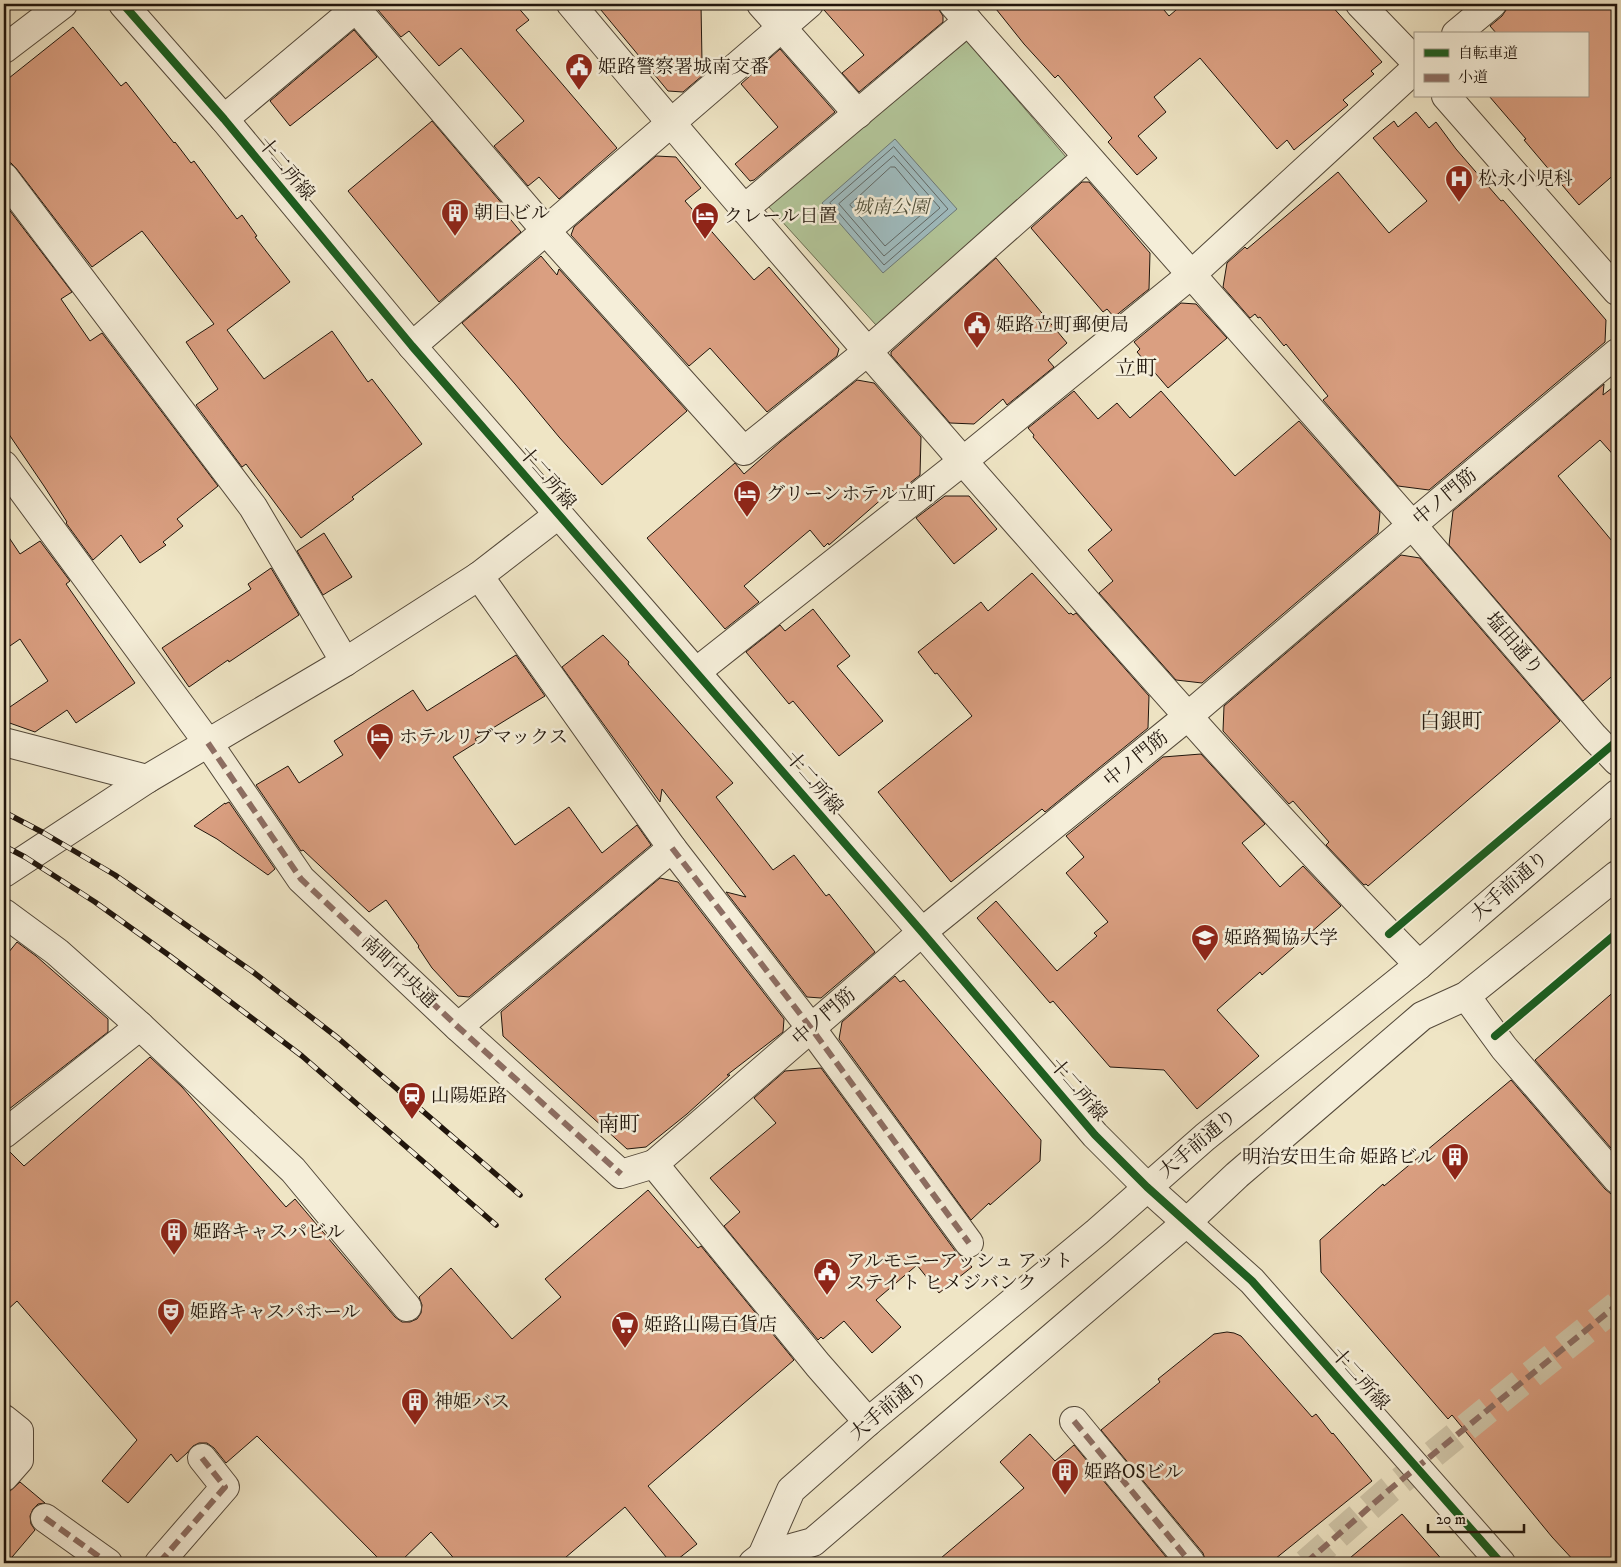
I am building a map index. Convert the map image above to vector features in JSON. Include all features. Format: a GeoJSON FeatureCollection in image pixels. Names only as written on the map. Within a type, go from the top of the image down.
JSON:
{"type":"FeatureCollection","features":[{"type":"Feature","properties":{"kind":"street"},"geometry":{"type":"LineString","coordinates":[[4,50],[63,4]]}},
{"type":"Feature","properties":{"kind":"street","name":"十二所線"},"geometry":{"type":"LineString","coordinates":[[123,4],[224,119],[412,346],[558,516],[922,932],[1095,1135],[1147,1187],[1252,1281],[1501,1563]]}},
{"type":"Feature","properties":{"kind":"street"},"geometry":{"type":"LineString","coordinates":[[571,4],[670,123],[962,461],[1188,717],[1375,920],[1419,965]]}},
{"type":"Feature","properties":{"kind":"street"},"geometry":{"type":"LineString","coordinates":[[761,4],[858,114]]}},
{"type":"Feature","properties":{"kind":"street"},"geometry":{"type":"LineString","coordinates":[[412,346],[809,4]]}},
{"type":"Feature","properties":{"kind":"street"},"geometry":{"type":"LineString","coordinates":[[1360,4],[1414,60]]}},
{"type":"Feature","properties":{"kind":"street"},"geometry":{"type":"LineString","coordinates":[[1458,32],[1492,4]]}},
{"type":"Feature","properties":{"kind":"street"},"geometry":{"type":"LineString","coordinates":[[224,119],[356,5],[546,231],[744,451],[866,352],[1087,157]]}},
{"type":"Feature","properties":{"kind":"street"},"geometry":{"type":"LineString","coordinates":[[744,209],[858,114],[961,12]]}},
{"type":"Feature","properties":{"kind":"street","name":"塩田通り"},"geometry":{"type":"LineString","coordinates":[[961,12],[1617,761]]}},
{"type":"Feature","properties":{"kind":"street"},"geometry":{"type":"LineString","coordinates":[[696,672],[962,461],[1192,274],[1414,70]]}},
{"type":"Feature","properties":{"kind":"street"},"geometry":{"type":"LineString","coordinates":[[1448,98],[1617,291]]}},
{"type":"Feature","properties":{"kind":"street"},"geometry":{"type":"LineString","coordinates":[[4,177],[253,507],[345,662]]}},
{"type":"Feature","properties":{"kind":"street","name":"中ノ門筋"},"geometry":{"type":"LineString","coordinates":[[654,1164],[922,932],[1188,717],[1617,353]]}},
{"type":"Feature","properties":{"kind":"street","name":"南町中央通"},"geometry":{"type":"LineString","coordinates":[[4,465],[208,743],[301,879],[458,1026],[621,1174],[654,1164]]}},
{"type":"Feature","properties":{"kind":"street"},"geometry":{"type":"LineString","coordinates":[[4,873],[147,779],[345,662],[479,576],[558,516]]}},
{"type":"Feature","properties":{"kind":"street"},"geometry":{"type":"LineString","coordinates":[[479,576],[672,848],[811,1028],[969,1243]]}},
{"type":"Feature","properties":{"kind":"street"},"geometry":{"type":"LineString","coordinates":[[4,742],[147,779]]}},
{"type":"Feature","properties":{"kind":"street","name":"大手前通り"},"geometry":{"type":"LineString","coordinates":[[757,1560],[792,1490],[868,1422],[1089,1238],[1205,1137],[1419,965],[1617,794]]}},
{"type":"Feature","properties":{"kind":"street"},"geometry":{"type":"LineString","coordinates":[[458,1026],[672,848]]}},
{"type":"Feature","properties":{"kind":"street","name":"大手前通り"},"geometry":{"type":"LineString","coordinates":[[757,1560],[813,1542],[1187,1222],[1237,1175],[1422,1016],[1466,996],[1617,875]]}},
{"type":"Feature","properties":{"kind":"street"},"geometry":{"type":"LineString","coordinates":[[4,913],[57,952],[140,1026],[293,1170],[407,1307]]}},
{"type":"Feature","properties":{"kind":"street"},"geometry":{"type":"LineString","coordinates":[[1466,996],[1504,1048],[1617,1179]]}},
{"type":"Feature","properties":{"kind":"street"},"geometry":{"type":"LineString","coordinates":[[4,1134],[140,1026]]}},
{"type":"Feature","properties":{"kind":"street"},"geometry":{"type":"LineString","coordinates":[[654,1164],[818,1365],[868,1422]]}},
{"type":"Feature","properties":{"kind":"street"},"geometry":{"type":"LineString","coordinates":[[4,1419],[19,1431],[19,1460],[4,1477]]}},
{"type":"Feature","properties":{"kind":"street"},"geometry":{"type":"LineString","coordinates":[[1074,1421],[1191,1563]]}},
{"type":"Feature","properties":{"kind":"street"},"geometry":{"type":"LineString","coordinates":[[159,1563],[225,1487],[202,1458]]}},
{"type":"Feature","properties":{"kind":"street"},"geometry":{"type":"LineString","coordinates":[[45,1518],[108,1563]]}},
{"type":"Feature","properties":{"kind":"green space","name":"城南公園"},"geometry":{"type":"Polygon","coordinates":[[[967,41],[1066,157],[876,325],[768,206],[967,41]]]}},
{"type":"Feature","properties":{"kind":"water"},"geometry":{"type":"Polygon","coordinates":[[[895,139],[957,209],[883,273],[822,203],[895,139]]]}},
{"type":"Feature","properties":{"kind":"building"},"geometry":{"type":"Polygon","coordinates":[[[386,4],[515,4],[529,20],[516,30],[617,148],[559,199],[539,177],[528,186],[494,146],[524,121],[461,48],[439,66],[409,31],[401,37],[378,10],[386,4]]]}},
{"type":"Feature","properties":{"kind":"building"},"geometry":{"type":"Polygon","coordinates":[[[596,4],[701,4],[702,62],[709,70],[683,92],[668,91],[596,4]]]}},
{"type":"Feature","properties":{"kind":"building"},"geometry":{"type":"Polygon","coordinates":[[[824,4],[938,4],[938,8],[943,16],[943,22],[859,92],[842,73],[864,55],[824,10],[824,4]]]}},
{"type":"Feature","properties":{"kind":"building"},"geometry":{"type":"Polygon","coordinates":[[[992,4],[1159,4],[1169,16],[1183,4],[1330,4],[1382,62],[1371,71],[1374,74],[1343,100],[1348,105],[1294,150],[1287,140],[1277,149],[1200,58],[1154,97],[1166,112],[1138,136],[1157,158],[1137,175],[1108,142],[1112,138],[1058,75],[1055,78],[1024,44],[992,4]]]}},
{"type":"Feature","properties":{"kind":"building"},"geometry":{"type":"Polygon","coordinates":[[[1507,4],[1617,4],[1617,172],[1579,205],[1491,98],[1588,98],[1588,32],[1495,32],[1490,26],[1506,10],[1507,4]]]}},
{"type":"Feature","properties":{"kind":"building"},"geometry":{"type":"Polygon","coordinates":[[[73,27],[121,86],[126,82],[191,163],[194,161],[237,219],[242,215],[257,236],[255,237],[290,282],[227,330],[264,379],[332,331],[368,382],[372,379],[422,444],[352,497],[354,499],[301,538],[246,464],[242,467],[196,405],[218,389],[186,342],[214,324],[142,231],[92,267],[16,168],[11,163],[4,162],[4,82],[73,27]]]}},
{"type":"Feature","properties":{"kind":"building"},"geometry":{"type":"Polygon","coordinates":[[[354,30],[377,57],[290,126],[270,101],[354,30]]]}},
{"type":"Feature","properties":{"kind":"building"},"geometry":{"type":"Polygon","coordinates":[[[780,49],[835,112],[754,180],[750,181],[735,164],[778,127],[741,84],[780,49]]]}},
{"type":"Feature","properties":{"kind":"building"},"geometry":{"type":"Polygon","coordinates":[[[1416,112],[1429,128],[1436,122],[1456,149],[1501,201],[1503,200],[1606,320],[1605,342],[1429,490],[1398,486],[1323,400],[1328,396],[1286,344],[1284,346],[1260,317],[1258,318],[1255,314],[1250,318],[1223,287],[1227,263],[1245,247],[1247,249],[1338,172],[1389,233],[1427,201],[1373,138],[1394,121],[1398,127],[1416,112]]]}},
{"type":"Feature","properties":{"kind":"building"},"geometry":{"type":"Polygon","coordinates":[[[432,121],[504,206],[501,208],[521,232],[439,302],[348,191],[432,121]]]}},
{"type":"Feature","properties":{"kind":"building"},"geometry":{"type":"Polygon","coordinates":[[[656,156],[676,157],[701,188],[685,201],[754,280],[769,267],[839,349],[837,356],[767,412],[710,348],[689,366],[571,235],[574,227],[656,156]]]}},
{"type":"Feature","properties":{"kind":"building"},"geometry":{"type":"Polygon","coordinates":[[[1082,182],[1089,182],[1150,253],[1149,289],[1114,317],[1107,309],[1103,312],[1031,228],[1082,182]]]}},
{"type":"Feature","properties":{"kind":"building"},"geometry":{"type":"Polygon","coordinates":[[[4,203],[72,292],[61,299],[90,341],[102,333],[218,486],[177,519],[183,526],[163,542],[166,545],[140,563],[121,535],[93,560],[66,523],[44,486],[4,427],[4,203]]]}},
{"type":"Feature","properties":{"kind":"building"},"geometry":{"type":"Polygon","coordinates":[[[541,256],[557,275],[559,269],[687,411],[602,485],[462,323],[541,256]]]}},
{"type":"Feature","properties":{"kind":"building"},"geometry":{"type":"Polygon","coordinates":[[[996,258],[1067,343],[1048,360],[1054,367],[1007,405],[1003,399],[974,424],[950,423],[891,355],[891,352],[996,258]]]}},
{"type":"Feature","properties":{"kind":"building"},"geometry":{"type":"Polygon","coordinates":[[[1181,303],[1196,304],[1227,338],[1168,388],[1137,352],[1140,349],[1134,342],[1181,303]]]}},
{"type":"Feature","properties":{"kind":"building"},"geometry":{"type":"Polygon","coordinates":[[[857,380],[874,383],[921,437],[920,475],[896,494],[892,490],[829,545],[828,543],[824,547],[810,530],[744,586],[759,602],[725,629],[647,538],[735,463],[744,474],[780,442],[857,380]]]}},
{"type":"Feature","properties":{"kind":"building"},"geometry":{"type":"Polygon","coordinates":[[[1604,384],[1603,395],[1617,384],[1617,459],[1600,440],[1558,476],[1617,547],[1617,672],[1583,701],[1449,545],[1453,511],[1604,384]]]}},
{"type":"Feature","properties":{"kind":"building"},"geometry":{"type":"Polygon","coordinates":[[[1074,391],[1098,419],[1117,403],[1130,418],[1161,391],[1235,476],[1299,421],[1380,512],[1378,533],[1202,683],[1176,680],[1099,593],[1113,581],[1088,550],[1112,530],[1033,437],[1034,435],[1028,428],[1074,391]]]}},
{"type":"Feature","properties":{"kind":"building"},"geometry":{"type":"Polygon","coordinates":[[[945,496],[969,496],[997,529],[954,564],[916,518],[945,496]]]}},
{"type":"Feature","properties":{"kind":"building"},"geometry":{"type":"Polygon","coordinates":[[[4,530],[20,554],[40,541],[70,581],[66,584],[135,683],[76,723],[67,710],[35,732],[4,721],[4,711],[48,681],[20,639],[4,650],[4,530]]]}},
{"type":"Feature","properties":{"kind":"building"},"geometry":{"type":"Polygon","coordinates":[[[324,533],[352,577],[323,595],[297,551],[324,533]]]}},
{"type":"Feature","properties":{"kind":"building"},"geometry":{"type":"Polygon","coordinates":[[[1401,555],[1420,558],[1560,721],[1368,886],[1364,885],[1326,845],[1329,842],[1293,801],[1289,804],[1223,731],[1224,706],[1401,555]]]}},
{"type":"Feature","properties":{"kind":"building"},"geometry":{"type":"Polygon","coordinates":[[[271,568],[299,615],[189,687],[162,648],[251,589],[248,584],[271,568]]]}},
{"type":"Feature","properties":{"kind":"building"},"geometry":{"type":"Polygon","coordinates":[[[1032,573],[1069,614],[1073,615],[1076,613],[1149,696],[1148,728],[1045,812],[1042,809],[951,882],[878,792],[972,716],[918,652],[981,602],[988,611],[1032,573]]]}},
{"type":"Feature","properties":{"kind":"building"},"geometry":{"type":"Polygon","coordinates":[[[813,609],[850,656],[837,666],[883,721],[839,756],[793,701],[789,704],[746,652],[780,625],[785,631],[813,609]]]}},
{"type":"Feature","properties":{"kind":"building"},"geometry":{"type":"Polygon","coordinates":[[[603,635],[629,662],[628,664],[733,783],[716,797],[773,870],[794,855],[826,896],[829,894],[875,952],[821,998],[807,997],[726,892],[746,897],[662,789],[660,802],[562,667],[603,635]]]}},
{"type":"Feature","properties":{"kind":"building"},"geometry":{"type":"Polygon","coordinates":[[[516,655],[545,696],[475,739],[477,742],[453,757],[515,845],[569,807],[602,853],[637,825],[651,845],[469,997],[458,996],[432,968],[419,946],[386,900],[369,912],[303,850],[301,851],[256,785],[288,766],[299,783],[343,755],[334,741],[413,690],[427,711],[516,655]]]}},
{"type":"Feature","properties":{"kind":"building"},"geometry":{"type":"Polygon","coordinates":[[[1201,754],[1265,824],[1242,843],[1280,887],[1303,866],[1341,906],[1262,975],[1260,972],[1217,1010],[1259,1056],[1197,1109],[1164,1070],[1110,1067],[1053,1001],[1050,1003],[977,918],[996,901],[1057,971],[1097,936],[1094,933],[1108,922],[1066,873],[1084,857],[1066,836],[1163,757],[1201,754]]]}},
{"type":"Feature","properties":{"kind":"building"},"geometry":{"type":"Polygon","coordinates":[[[229,802],[275,869],[268,875],[217,839],[194,826],[229,802]]]}},
{"type":"Feature","properties":{"kind":"building"},"geometry":{"type":"Polygon","coordinates":[[[660,878],[678,882],[784,1019],[783,1032],[727,1075],[730,1075],[687,1114],[646,1147],[627,1149],[503,1036],[501,1012],[660,878]]]}},
{"type":"Feature","properties":{"kind":"building"},"geometry":{"type":"Polygon","coordinates":[[[17,942],[36,956],[108,1019],[108,1032],[4,1113],[4,958],[17,942]]]}},
{"type":"Feature","properties":{"kind":"building"},"geometry":{"type":"Polygon","coordinates":[[[895,976],[900,982],[904,980],[1041,1140],[1040,1161],[971,1220],[839,1039],[842,1022],[895,976]]]}},
{"type":"Feature","properties":{"kind":"building"},"geometry":{"type":"Polygon","coordinates":[[[1617,989],[1617,1155],[1535,1060],[1617,989]]]}},
{"type":"Feature","properties":{"kind":"building"},"geometry":{"type":"Polygon","coordinates":[[[150,1057],[182,1087],[286,1207],[295,1199],[395,1317],[402,1322],[410,1322],[417,1319],[421,1313],[422,1305],[419,1297],[451,1268],[512,1339],[561,1297],[545,1279],[648,1190],[698,1248],[701,1246],[794,1360],[648,1486],[697,1544],[671,1563],[625,1507],[559,1563],[458,1563],[431,1532],[399,1563],[383,1563],[257,1436],[226,1463],[214,1448],[207,1443],[199,1443],[193,1446],[177,1462],[171,1454],[128,1503],[102,1481],[137,1440],[17,1301],[4,1313],[4,1149],[7,1149],[24,1166],[150,1057]]]}},
{"type":"Feature","properties":{"kind":"building"},"geometry":{"type":"Polygon","coordinates":[[[821,1068],[956,1252],[972,1267],[939,1293],[917,1265],[876,1300],[901,1327],[872,1353],[844,1321],[823,1339],[821,1337],[818,1340],[724,1226],[740,1212],[710,1178],[776,1123],[754,1098],[785,1071],[821,1068]]]}},
{"type":"Feature","properties":{"kind":"building"},"geometry":{"type":"Polygon","coordinates":[[[1511,1080],[1605,1189],[1611,1194],[1617,1194],[1617,1563],[1576,1563],[1552,1537],[1452,1415],[1448,1419],[1321,1272],[1320,1240],[1383,1184],[1384,1186],[1511,1080]]]}},
{"type":"Feature","properties":{"kind":"building"},"geometry":{"type":"Polygon","coordinates":[[[1227,1332],[1241,1336],[1312,1417],[1316,1414],[1372,1481],[1270,1563],[1206,1563],[1203,1553],[1101,1430],[1160,1382],[1158,1379],[1214,1334],[1227,1332]]]}},
{"type":"Feature","properties":{"kind":"building","name":"姫路OSビル"},"geometry":{"type":"Polygon","coordinates":[[[1030,1434],[1055,1461],[1074,1445],[1171,1563],[935,1563],[1024,1488],[1000,1462],[1030,1434]]]}},
{"type":"Feature","properties":{"kind":"building"},"geometry":{"type":"Polygon","coordinates":[[[20,1482],[45,1503],[38,1504],[30,1516],[31,1524],[35,1530],[7,1563],[4,1563],[4,1492],[9,1492],[20,1482]]]}},
{"type":"Feature","properties":{"kind":"building"},"geometry":{"type":"Polygon","coordinates":[[[1402,1514],[1445,1563],[1344,1563],[1402,1514]]]}},
{"type":"Feature","properties":{"kind":"tunnel"},"geometry":{"type":"LineString","coordinates":[[1306,1563],[1389,1490],[1617,1305]]}},
{"type":"Feature","properties":{"kind":"railway"},"geometry":{"type":"LineString","coordinates":[[4,812],[115,875],[253,972],[338,1038],[520,1195]]}},
{"type":"Feature","properties":{"kind":"railway"},"geometry":{"type":"LineString","coordinates":[[4,846],[25,857],[95,902],[302,1056],[496,1225]]}},
{"type":"Feature","properties":{"kind":"marked path"},"geometry":{"type":"LineString","coordinates":[[208,743],[301,879],[458,1027],[621,1174]]}},
{"type":"Feature","properties":{"kind":"marked path"},"geometry":{"type":"LineString","coordinates":[[672,848],[811,1028],[969,1243]]}},
{"type":"Feature","properties":{"kind":"marked path"},"geometry":{"type":"LineString","coordinates":[[1306,1563],[1389,1490],[1617,1305]]}},
{"type":"Feature","properties":{"kind":"marked path"},"geometry":{"type":"LineString","coordinates":[[1074,1421],[1191,1563]]}},
{"type":"Feature","properties":{"kind":"marked path"},"geometry":{"type":"LineString","coordinates":[[159,1563],[225,1487],[202,1458]]}},
{"type":"Feature","properties":{"kind":"marked path"},"geometry":{"type":"LineString","coordinates":[[45,1518],[108,1563]]}},
{"type":"Feature","properties":{"kind":"cycle path"},"geometry":{"type":"LineString","coordinates":[[123,4],[224,119],[412,346],[922,932],[1095,1135],[1147,1187],[1252,1281],[1501,1563]]}},
{"type":"Feature","properties":{"kind":"cycle path"},"geometry":{"type":"LineString","coordinates":[[1389,934],[1617,741]]}},
{"type":"Feature","properties":{"kind":"cycle path"},"geometry":{"type":"LineString","coordinates":[[1495,1036],[1617,933]]}},
{"type":"Feature","properties":{"kind":"place","name":"姫路警察署城南交番"},"geometry":{"type":"Point","coordinates":[579,91]}},
{"type":"Feature","properties":{"kind":"place","name":"松永小児科"},"geometry":{"type":"Point","coordinates":[1459,203]}},
{"type":"Feature","properties":{"kind":"place","name":"朝日ビル"},"geometry":{"type":"Point","coordinates":[455,237]}},
{"type":"Feature","properties":{"kind":"place","name":"クレール日置"},"geometry":{"type":"Point","coordinates":[705,240]}},
{"type":"Feature","properties":{"kind":"place","name":"姫路立町郵便局"},"geometry":{"type":"Point","coordinates":[977,349]}},
{"type":"Feature","properties":{"kind":"place","name":"グリーンホテル立町"},"geometry":{"type":"Point","coordinates":[747,518]}},
{"type":"Feature","properties":{"kind":"place","name":"ホテルリブマックス"},"geometry":{"type":"Point","coordinates":[380,761]}},
{"type":"Feature","properties":{"kind":"place","name":"姫路獨協大学"},"geometry":{"type":"Point","coordinates":[1205,962]}},
{"type":"Feature","properties":{"kind":"place","name":"山陽姫路"},"geometry":{"type":"Point","coordinates":[412,1120]}},
{"type":"Feature","properties":{"kind":"place","name":"明治安田生命 姫路ビル"},"geometry":{"type":"Point","coordinates":[1455,1181]}},
{"type":"Feature","properties":{"kind":"place","name":"姫路キャスパビル"},"geometry":{"type":"Point","coordinates":[174,1256]}},
{"type":"Feature","properties":{"kind":"place","name":"アルモニーアッシュ アット ステイト ヒメジバンク"},"geometry":{"type":"Point","coordinates":[827,1296]}},
{"type":"Feature","properties":{"kind":"place","name":"姫路キャスパホール"},"geometry":{"type":"Point","coordinates":[171,1336]}},
{"type":"Feature","properties":{"kind":"place","name":"姫路山陽百貨店"},"geometry":{"type":"Point","coordinates":[625,1349]}},
{"type":"Feature","properties":{"kind":"place","name":"神姫バス"},"geometry":{"type":"Point","coordinates":[415,1426]}},
{"type":"Feature","properties":{"kind":"place","name":"姫路OSビル"},"geometry":{"type":"Point","coordinates":[1065,1496]}},
{"type":"Feature","properties":{"kind":"district","name":"立町"},"geometry":{"type":"Point","coordinates":[1136,369]}},
{"type":"Feature","properties":{"kind":"district","name":"白銀町"},"geometry":{"type":"Point","coordinates":[1451,722]}},
{"type":"Feature","properties":{"kind":"district","name":"南町"},"geometry":{"type":"Point","coordinates":[619,1125]}}]}
